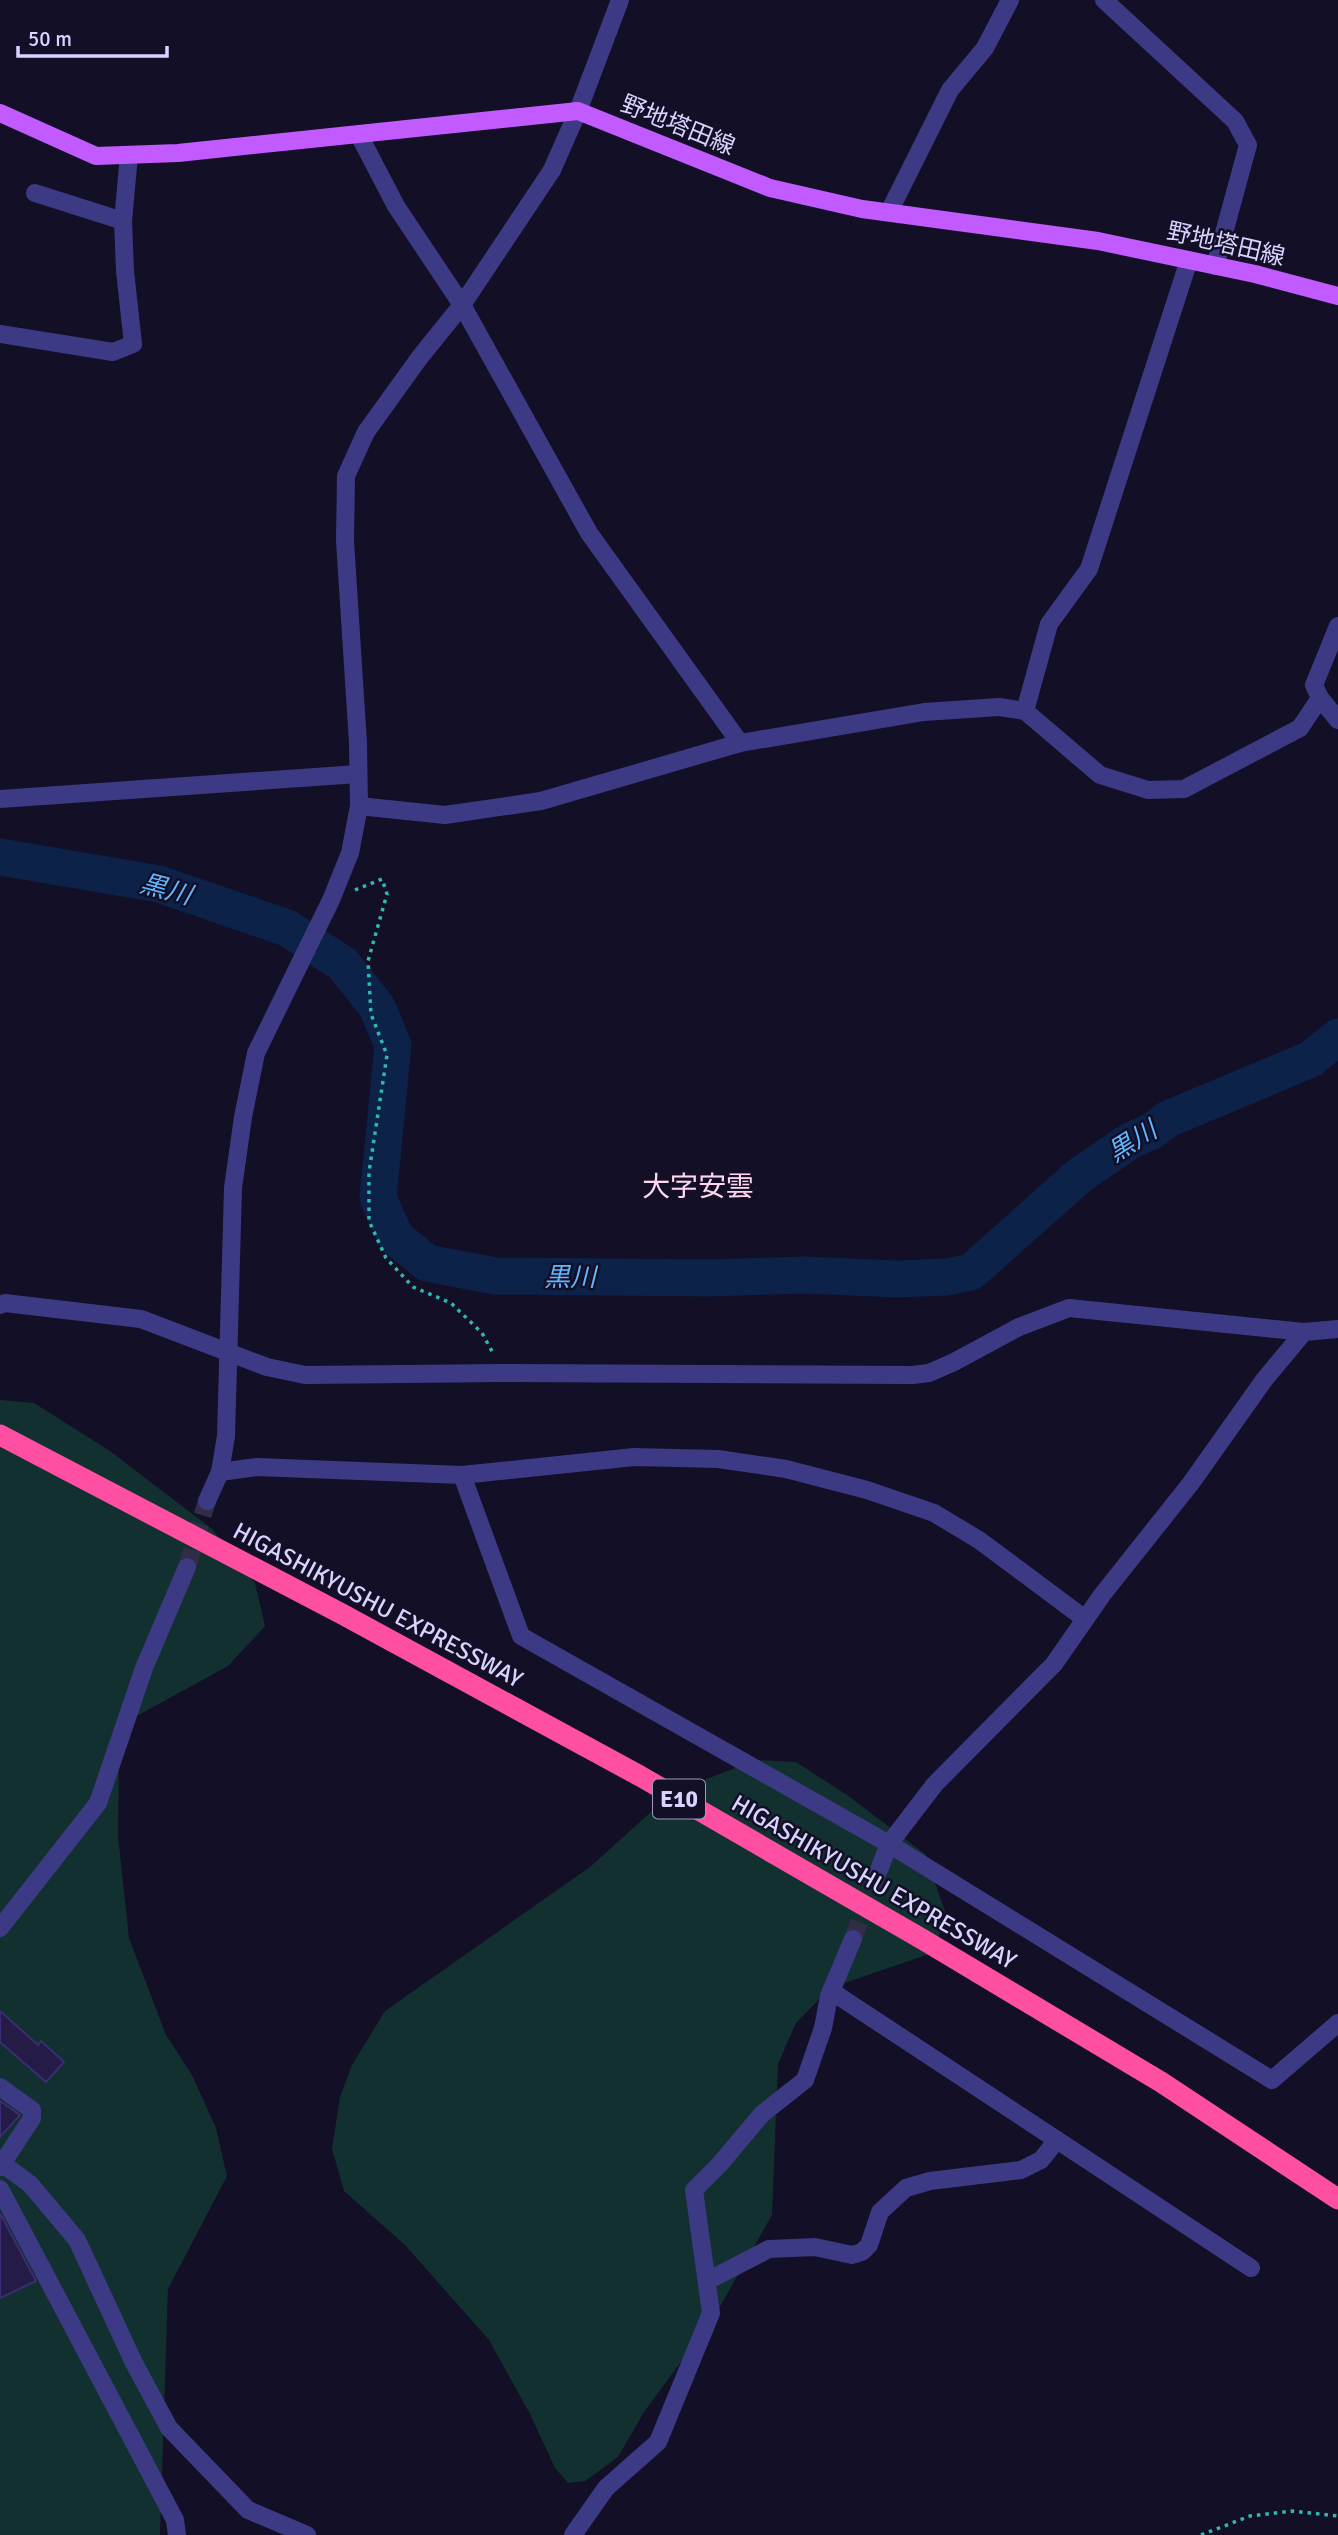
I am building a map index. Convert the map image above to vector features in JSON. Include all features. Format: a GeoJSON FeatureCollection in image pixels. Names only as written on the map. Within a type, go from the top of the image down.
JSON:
{"type":"FeatureCollection","features":[{"type":"Feature","properties":{"kind":"highway","name":"HIGASHIKYUSHU EXPRESSWAY"},"geometry":{"type":"LineString","coordinates":[[0,1434],[342,1614],[640,1776],[922,1939],[1161,2082],[1338,2199]]}},
{"type":"Feature","properties":{"kind":"main road","name":"野地塔田線"},"geometry":{"type":"LineString","coordinates":[[0,113],[96,156],[178,153],[578,111],[770,188],[889,212],[1063,235],[1189,260],[1338,296]]}},
{"type":"Feature","properties":{"kind":"street"},"geometry":{"type":"LineString","coordinates":[[207,1501],[220,1472],[226,1436],[233,1188],[256,1053],[331,900],[350,853],[359,806],[346,574],[346,475],[366,432],[420,357],[462,305],[552,170],[578,111],[620,0]]}},
{"type":"Feature","properties":{"kind":"street"},"geometry":{"type":"LineString","coordinates":[[889,212],[950,90],[985,48],[1010,0]]}},
{"type":"Feature","properties":{"kind":"street"},"geometry":{"type":"LineString","coordinates":[[1104,0],[1235,121],[1248,145],[1215,266]]}},
{"type":"Feature","properties":{"kind":"street"},"geometry":{"type":"LineString","coordinates":[[359,135],[396,206],[462,305],[589,533],[740,743]]}},
{"type":"Feature","properties":{"kind":"street"},"geometry":{"type":"LineString","coordinates":[[0,334],[113,352],[133,344],[125,271],[123,220],[129,155]]}},
{"type":"Feature","properties":{"kind":"street"},"geometry":{"type":"LineString","coordinates":[[35,193],[123,220]]}},
{"type":"Feature","properties":{"kind":"street"},"geometry":{"type":"LineString","coordinates":[[1025,711],[1049,624],[1089,569],[1189,260]]}},
{"type":"Feature","properties":{"kind":"street"},"geometry":{"type":"LineString","coordinates":[[1338,626],[1314,685],[1320,698],[1338,720]]}},
{"type":"Feature","properties":{"kind":"street"},"geometry":{"type":"LineString","coordinates":[[359,806],[444,816],[541,801],[740,743],[924,712],[999,707],[1025,711],[1100,775],[1148,790],[1184,789],[1300,728],[1320,698]]}},
{"type":"Feature","properties":{"kind":"street"},"geometry":{"type":"LineString","coordinates":[[0,799],[358,774]]}},
{"type":"Feature","properties":{"kind":"street"},"geometry":{"type":"LineString","coordinates":[[0,1305],[5,1303],[141,1319],[267,1367],[305,1375],[913,1375],[929,1373],[1019,1327],[1069,1308],[1304,1332],[1338,1329]]}},
{"type":"Feature","properties":{"kind":"street"},"geometry":{"type":"LineString","coordinates":[[879,1871],[889,1844],[934,1784],[1054,1664],[1085,1619],[1304,1332]]}},
{"type":"Feature","properties":{"kind":"street"},"geometry":{"type":"LineString","coordinates":[[220,1472],[257,1467],[462,1475],[634,1457],[718,1460],[786,1469],[867,1490],[934,1513],[979,1540],[1085,1619]]}},
{"type":"Feature","properties":{"kind":"street"},"geometry":{"type":"LineString","coordinates":[[462,1475],[521,1636],[889,1844],[1272,2080],[1338,2023]]}},
{"type":"Feature","properties":{"kind":"street"},"geometry":{"type":"LineString","coordinates":[[0,1927],[98,1803],[144,1668],[187,1567]]}},
{"type":"Feature","properties":{"kind":"street"},"geometry":{"type":"LineString","coordinates":[[573,2535],[606,2488],[658,2442],[711,2313],[694,2190],[762,2114],[805,2080],[823,2028],[831,1991],[853,1939]]}},
{"type":"Feature","properties":{"kind":"street"},"geometry":{"type":"LineString","coordinates":[[831,1991],[1251,2268]]}},
{"type":"Feature","properties":{"kind":"street"},"geometry":{"type":"LineString","coordinates":[[0,2087],[32,2110],[32,2118],[1,2164],[30,2184],[77,2240],[134,2363],[169,2428],[248,2510],[307,2535]]}},
{"type":"Feature","properties":{"kind":"street"},"geometry":{"type":"LineString","coordinates":[[707,2281],[769,2249],[815,2248],[852,2255],[862,2252],[869,2245],[880,2212],[906,2188],[930,2180],[1021,2170],[1041,2160],[1057,2140]]}},
{"type":"Feature","properties":{"kind":"street"},"geometry":{"type":"LineString","coordinates":[[0,2189],[175,2520],[177,2535]]}},
{"type":"Feature","properties":{"kind":"path"},"geometry":{"type":"LineString","coordinates":[[331,900],[382,879],[387,894],[368,961],[371,1014],[387,1055],[369,1172],[369,1221],[386,1258],[413,1287],[451,1303],[475,1326],[482,1333],[503,1373]]}},
{"type":"Feature","properties":{"kind":"path"},"geometry":{"type":"LineString","coordinates":[[1201,2535],[1250,2516],[1292,2511],[1338,2516]]}},
{"type":"Feature","properties":{"kind":"green space"},"geometry":{"type":"Polygon","coordinates":[[[0,1400],[34,1403],[110,1451],[212,1529],[255,1583],[265,1626],[228,1666],[133,1718],[119,1758],[118,1836],[129,1938],[166,2035],[192,2075],[216,2128],[227,2176],[168,2289],[160,2535],[0,2535],[0,1400]]]}},
{"type":"Feature","properties":{"kind":"green space"},"geometry":{"type":"Polygon","coordinates":[[[756,1760],[796,1762],[847,1795],[925,1854],[947,1917],[932,1953],[830,1988],[796,2023],[778,2064],[772,2215],[714,2317],[644,2412],[618,2457],[585,2481],[568,2483],[555,2468],[530,2414],[489,2340],[405,2245],[344,2191],[332,2149],[340,2097],[352,2065],[385,2011],[590,1867],[673,1792],[756,1760]]]}},
{"type":"Feature","properties":{"kind":"building"},"geometry":{"type":"Polygon","coordinates":[[[0,2011],[38,2045],[41,2041],[64,2062],[46,2082],[0,2042],[0,2011]]]}},
{"type":"Feature","properties":{"kind":"building"},"geometry":{"type":"Polygon","coordinates":[[[0,2101],[20,2115],[0,2137],[0,2101]]]}},
{"type":"Feature","properties":{"kind":"building"},"geometry":{"type":"Polygon","coordinates":[[[0,2213],[36,2281],[0,2298],[0,2213]]]}},
{"type":"Feature","properties":{"kind":"waterway","name":"黒川"},"geometry":{"type":"LineString","coordinates":[[0,857],[159,884],[287,928],[343,964],[377,1007],[393,1045],[378,1198],[396,1238],[427,1263],[495,1276],[709,1278],[805,1275],[898,1279],[947,1277],[971,1272],[1080,1175],[1130,1141],[1152,1131],[1168,1119],[1311,1059],[1338,1037]]}},
{"type":"Feature","properties":{"kind":"tunnel"},"geometry":{"type":"LineString","coordinates":[[187,1567],[207,1501]]}},
{"type":"Feature","properties":{"kind":"tunnel"},"geometry":{"type":"LineString","coordinates":[[853,1939],[879,1870]]}},
{"type":"Feature","properties":{"kind":"district","name":"大字安雲"},"geometry":{"type":"Point","coordinates":[698,1186]}}]}
